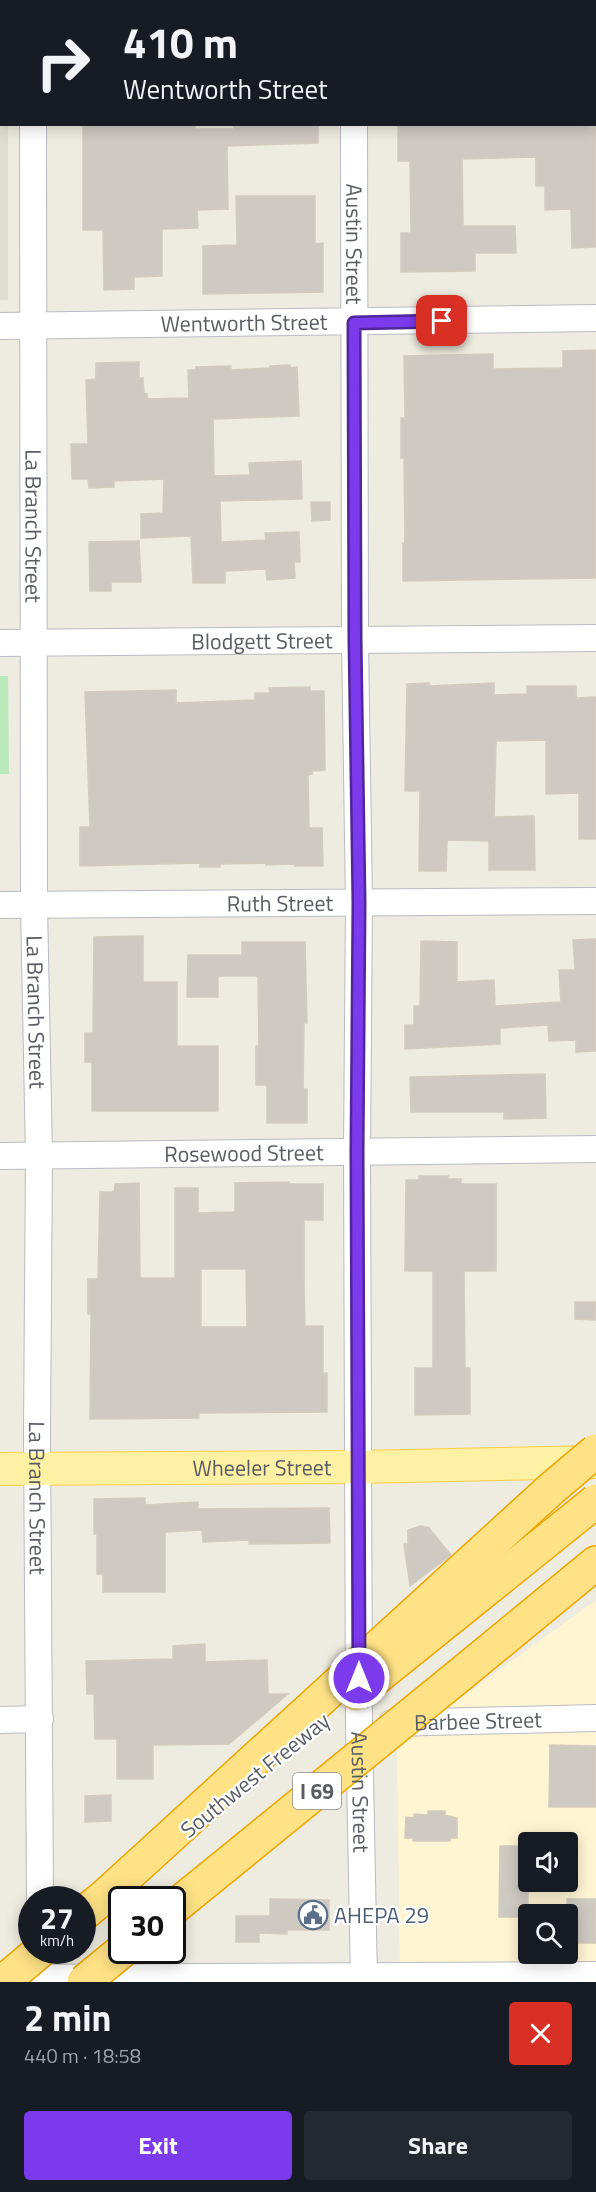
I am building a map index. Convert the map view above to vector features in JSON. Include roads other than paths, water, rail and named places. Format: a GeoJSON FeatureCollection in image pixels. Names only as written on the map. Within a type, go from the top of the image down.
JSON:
{"type":"FeatureCollection","features":[{"type":"Feature","properties":{"kind":"highway"},"geometry":{"type":"LineString","coordinates":[[96,1904],[542,1497],[596,1451]]}},
{"type":"Feature","properties":{"kind":"highway","name":"Southwest Freeway"},"geometry":{"type":"LineString","coordinates":[[96,1904],[596,1501]]}},
{"type":"Feature","properties":{"kind":"highway","name":"I 69"},"geometry":{"type":"LineString","coordinates":[[186,1898],[596,1563]]}},
{"type":"Feature","properties":{"kind":"highway"},"geometry":{"type":"LineString","coordinates":[[461,1674],[596,1578]]}},
{"type":"Feature","properties":{"kind":"highway"},"geometry":{"type":"LineString","coordinates":[[84,1982],[108,1962]]}},
{"type":"Feature","properties":{"kind":"highway"},"geometry":{"type":"LineString","coordinates":[[3,1982],[40,1965]]}},
{"type":"Feature","properties":{"kind":"main road","name":"Wheeler Street"},"geometry":{"type":"LineString","coordinates":[[0,1469],[358,1467],[596,1462]]}},
{"type":"Feature","properties":{"kind":"street","name":"La Branch Street"},"geometry":{"type":"LineString","coordinates":[[33,126],[34,905],[39,1156],[37,1469],[40,1886]]}},
{"type":"Feature","properties":{"kind":"street","name":"Austin Street"},"geometry":{"type":"LineString","coordinates":[[354,126],[355,639],[359,903],[357,1151],[359,1724],[364,1980]]}},
{"type":"Feature","properties":{"kind":"street","name":"Wentworth Street"},"geometry":{"type":"LineString","coordinates":[[0,326],[596,318]]}},
{"type":"Feature","properties":{"kind":"street","name":"Blodgett Street"},"geometry":{"type":"LineString","coordinates":[[0,643],[596,638]]}},
{"type":"Feature","properties":{"kind":"street","name":"Ruth Street"},"geometry":{"type":"LineString","coordinates":[[0,905],[596,901]]}},
{"type":"Feature","properties":{"kind":"street","name":"Rosewood Street"},"geometry":{"type":"LineString","coordinates":[[0,1156],[596,1149]]}},
{"type":"Feature","properties":{"kind":"street"},"geometry":{"type":"LineString","coordinates":[[0,1720],[40,1719]]}},
{"type":"Feature","properties":{"kind":"street","name":"Barbee Street"},"geometry":{"type":"LineString","coordinates":[[359,1724],[596,1719]]}},
{"type":"Feature","properties":{"kind":"street"},"geometry":{"type":"LineString","coordinates":[[0,1978],[40,1965],[364,1980],[596,1975]]}},
{"type":"Feature","properties":{"kind":"place","name":"AHEPA 29"},"geometry":{"type":"Point","coordinates":[313,1915]}}]}
